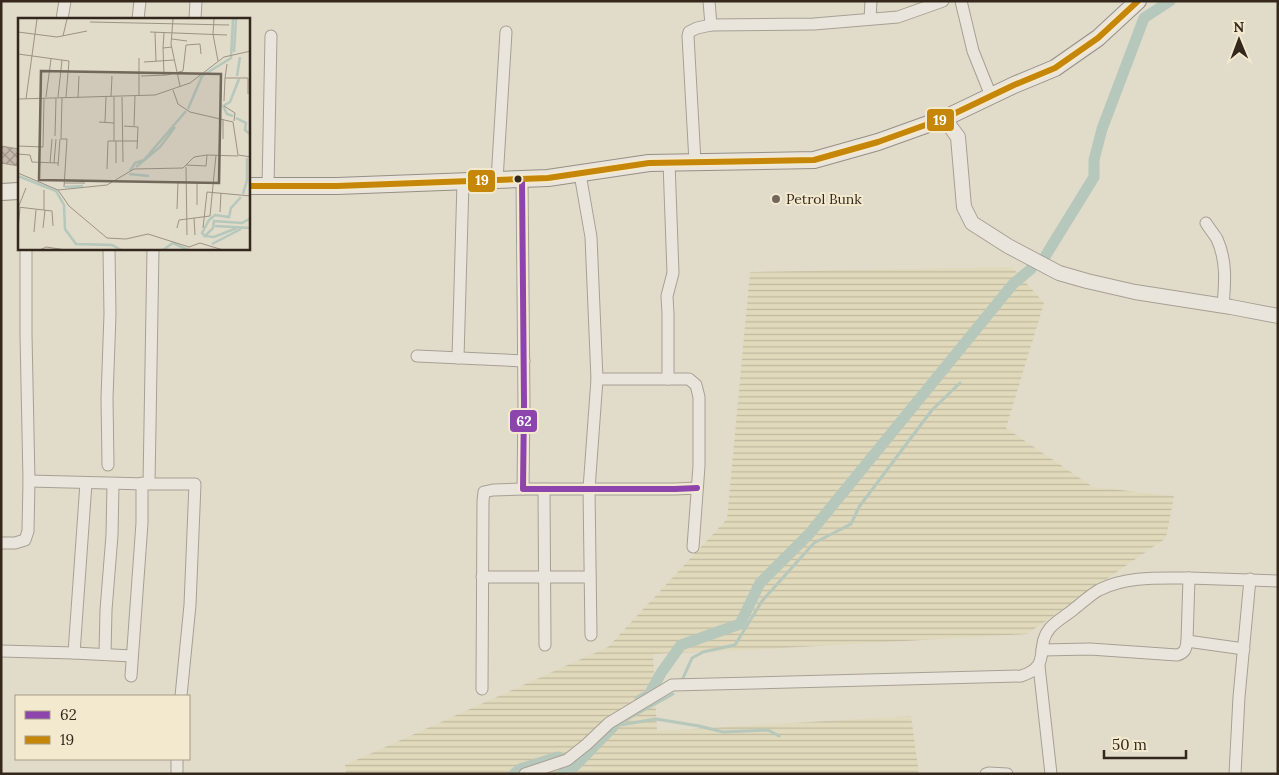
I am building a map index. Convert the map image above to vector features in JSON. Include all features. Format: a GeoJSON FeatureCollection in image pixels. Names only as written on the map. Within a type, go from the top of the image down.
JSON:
{"type":"FeatureCollection","features":[{"type":"Feature","properties":{"kind":"main road"},"geometry":{"type":"LineString","coordinates":[[250,186],[336,186],[522,180],[580,174],[649,163],[814,160],[878,142],[940,120],[1055,68],[1098,38],[1138,1]]}},
{"type":"Feature","properties":{"kind":"main road"},"geometry":{"type":"LineString","coordinates":[[1,192],[18,190]]}},
{"type":"Feature","properties":{"kind":"street"},"geometry":{"type":"LineString","coordinates":[[62,18],[65,1]]}},
{"type":"Feature","properties":{"kind":"street"},"geometry":{"type":"LineString","coordinates":[[138,18],[140,1]]}},
{"type":"Feature","properties":{"kind":"street"},"geometry":{"type":"LineString","coordinates":[[195,18],[196,1]]}},
{"type":"Feature","properties":{"kind":"street"},"geometry":{"type":"LineString","coordinates":[[709,1],[711,25]]}},
{"type":"Feature","properties":{"kind":"street"},"geometry":{"type":"LineString","coordinates":[[870,19],[871,1]]}},
{"type":"Feature","properties":{"kind":"street"},"geometry":{"type":"LineString","coordinates":[[695,162],[688,36],[692,30],[711,25],[814,24],[898,17],[943,1]]}},
{"type":"Feature","properties":{"kind":"street"},"geometry":{"type":"LineString","coordinates":[[961,1],[973,51],[991,96]]}},
{"type":"Feature","properties":{"kind":"street"},"geometry":{"type":"LineString","coordinates":[[498,180],[506,32]]}},
{"type":"Feature","properties":{"kind":"street"},"geometry":{"type":"LineString","coordinates":[[268,186],[271,36]]}},
{"type":"Feature","properties":{"kind":"street"},"geometry":{"type":"LineString","coordinates":[[940,120],[949,125],[958,137],[964,207],[972,223],[1008,246],[1059,273],[1135,292],[1278,316]]}},
{"type":"Feature","properties":{"kind":"street"},"geometry":{"type":"LineString","coordinates":[[668,378],[667,296],[673,273],[669,162]]}},
{"type":"Feature","properties":{"kind":"street"},"geometry":{"type":"LineString","coordinates":[[580,174],[591,237],[597,379],[590,489],[591,635]]}},
{"type":"Feature","properties":{"kind":"street"},"geometry":{"type":"LineString","coordinates":[[522,180],[523,489]]}},
{"type":"Feature","properties":{"kind":"street"},"geometry":{"type":"LineString","coordinates":[[458,358],[463,182]]}},
{"type":"Feature","properties":{"kind":"street"},"geometry":{"type":"LineString","coordinates":[[1206,223],[1216,238],[1223,255],[1225,277],[1223,306]]}},
{"type":"Feature","properties":{"kind":"street"},"geometry":{"type":"LineString","coordinates":[[1,543],[15,543],[25,540],[28,531],[26,250]]}},
{"type":"Feature","properties":{"kind":"street"},"geometry":{"type":"LineString","coordinates":[[108,465],[109,250]]}},
{"type":"Feature","properties":{"kind":"street"},"geometry":{"type":"LineString","coordinates":[[131,676],[145,483],[153,250]]}},
{"type":"Feature","properties":{"kind":"street"},"geometry":{"type":"LineString","coordinates":[[416,356],[524,361]]}},
{"type":"Feature","properties":{"kind":"street"},"geometry":{"type":"LineString","coordinates":[[597,379],[689,379],[696,385],[699,397],[699,446],[693,547]]}},
{"type":"Feature","properties":{"kind":"street"},"geometry":{"type":"LineString","coordinates":[[29,481],[195,484],[190,605],[181,695]]}},
{"type":"Feature","properties":{"kind":"street"},"geometry":{"type":"LineString","coordinates":[[74,653],[86,483]]}},
{"type":"Feature","properties":{"kind":"street"},"geometry":{"type":"LineString","coordinates":[[105,654],[113,484]]}},
{"type":"Feature","properties":{"kind":"street"},"geometry":{"type":"LineString","coordinates":[[482,689],[482,501],[484,492],[523,489],[676,490],[697,488]]}},
{"type":"Feature","properties":{"kind":"street"},"geometry":{"type":"LineString","coordinates":[[544,489],[545,645]]}},
{"type":"Feature","properties":{"kind":"street"},"geometry":{"type":"LineString","coordinates":[[482,577],[590,577]]}},
{"type":"Feature","properties":{"kind":"street"},"geometry":{"type":"LineString","coordinates":[[1042,650],[1090,649],[1177,655],[1183,653],[1186,649],[1187,641],[1189,578]]}},
{"type":"Feature","properties":{"kind":"street"},"geometry":{"type":"LineString","coordinates":[[1051,774],[1039,666],[1045,638],[1050,627],[1097,591],[1114,584],[1133,580],[1189,578],[1278,581]]}},
{"type":"Feature","properties":{"kind":"street"},"geometry":{"type":"LineString","coordinates":[[1236,774],[1238,697],[1250,579]]}},
{"type":"Feature","properties":{"kind":"street"},"geometry":{"type":"LineString","coordinates":[[1187,641],[1244,649]]}},
{"type":"Feature","properties":{"kind":"street"},"geometry":{"type":"LineString","coordinates":[[1,651],[132,656]]}},
{"type":"Feature","properties":{"kind":"street"},"geometry":{"type":"LineString","coordinates":[[525,774],[567,760],[609,723],[672,685],[1021,676],[1030,673],[1039,666]]}},
{"type":"Feature","properties":{"kind":"street"},"geometry":{"type":"LineString","coordinates":[[177,760],[177,774]]}},
{"type":"Feature","properties":{"kind":"street"},"geometry":{"type":"LineString","coordinates":[[986,774],[1007,774]]}},
{"type":"Feature","properties":{"kind":"shaded area"},"geometry":{"type":"Polygon","coordinates":[[[1012,267],[1044,303],[1006,428],[1093,487],[1174,496],[1166,538],[1027,634],[653,654],[657,731],[911,716],[919,774],[346,774],[345,765],[608,647],[727,519],[750,272],[1012,267]]]}},
{"type":"Feature","properties":{"kind":"building"},"geometry":{"type":"Polygon","coordinates":[[[1,146],[18,149],[18,166],[1,163],[1,146]]]}},
{"type":"Feature","properties":{"kind":"waterway"},"geometry":{"type":"LineString","coordinates":[[1046,255],[1094,177],[1094,160],[1102,129],[1144,18],[1170,1]]}},
{"type":"Feature","properties":{"kind":"waterway"},"geometry":{"type":"LineString","coordinates":[[640,700],[649,695],[661,673],[681,645],[740,624],[760,583],[810,533],[1013,284],[1031,269]]}},
{"type":"Feature","properties":{"kind":"waterway"},"geometry":{"type":"LineString","coordinates":[[683,678],[692,658],[703,652],[735,645],[762,601],[814,543],[851,524],[859,507],[932,410],[960,383]]}},
{"type":"Feature","properties":{"kind":"waterway"},"geometry":{"type":"LineString","coordinates":[[617,725],[673,694]]}},
{"type":"Feature","properties":{"kind":"waterway"},"geometry":{"type":"LineString","coordinates":[[614,726],[656,719],[723,732],[768,730],[779,736]]}},
{"type":"Feature","properties":{"kind":"waterway"},"geometry":{"type":"LineString","coordinates":[[562,774],[569,772],[614,726]]}},
{"type":"Feature","properties":{"kind":"waterway"},"geometry":{"type":"LineString","coordinates":[[514,774],[520,769],[558,757]]}},
{"type":"Feature","properties":{"kind":"transit line","name":"19"},"geometry":{"type":"LineString","coordinates":[[250,186],[337,186],[548,178],[649,163],[814,160],[878,142],[945,118],[1055,68],[1098,38],[1138,1]]}},
{"type":"Feature","properties":{"kind":"transit line","name":"62"},"geometry":{"type":"LineString","coordinates":[[522,179],[523,489],[697,488]]}},
{"type":"Feature","properties":{"kind":"place","name":"Petrol Bunk"},"geometry":{"type":"Point","coordinates":[776,199]}}]}
